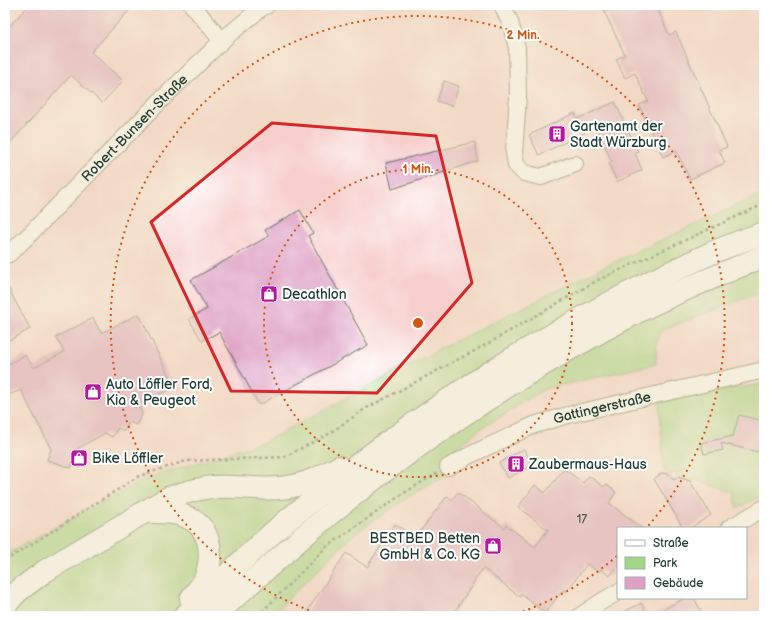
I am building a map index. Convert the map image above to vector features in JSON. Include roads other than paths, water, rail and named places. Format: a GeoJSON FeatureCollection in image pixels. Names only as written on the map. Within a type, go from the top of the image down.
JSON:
{"type":"FeatureCollection","features":[{"type":"Feature","properties":{"kind":"highway"},"geometry":{"type":"LineString","coordinates":[[185,616],[276,531],[386,443],[472,383],[604,305],[706,255],[764,232]]}},
{"type":"Feature","properties":{"kind":"highway"},"geometry":{"type":"LineString","coordinates":[[215,616],[290,547],[353,494],[403,457],[497,393],[577,345],[638,312],[764,256]]}},
{"type":"Feature","properties":{"kind":"highway"},"geometry":{"type":"LineString","coordinates":[[9,597],[45,571],[168,498],[190,491],[213,487],[263,488],[292,486],[312,481],[386,443]]}},
{"type":"Feature","properties":{"kind":"highway"},"geometry":{"type":"LineString","coordinates":[[143,512],[169,512],[182,515],[197,523],[207,535],[211,552],[209,566],[203,582],[178,616]]}},
{"type":"Feature","properties":{"kind":"street"},"geometry":{"type":"LineString","coordinates":[[192,5],[222,42]]}},
{"type":"Feature","properties":{"kind":"street","name":"Robert-Bunsen-Straße"},"geometry":{"type":"LineString","coordinates":[[5,255],[9,254],[157,104],[222,42],[260,9],[267,5]]}},
{"type":"Feature","properties":{"kind":"street"},"geometry":{"type":"LineString","coordinates":[[502,5],[510,22],[517,48],[518,97],[514,153],[516,165],[524,174],[542,178],[575,164]]}},
{"type":"Feature","properties":{"kind":"street","name":"Gattingerstraße"},"geometry":{"type":"LineString","coordinates":[[448,467],[534,425],[568,415],[764,370]]}},
{"type":"Feature","properties":{"kind":"street"},"geometry":{"type":"LineString","coordinates":[[731,527],[764,508]]}},
{"type":"Feature","properties":{"kind":"street"},"geometry":{"type":"LineString","coordinates":[[580,616],[617,593]]}},
{"type":"Feature","properties":{"kind":"place","name":"Gartenamt der Stadt Würzburg"},"geometry":{"type":"Point","coordinates":[557,134]}},
{"type":"Feature","properties":{"kind":"place","name":"Decathlon"},"geometry":{"type":"Point","coordinates":[269,294]}},
{"type":"Feature","properties":{"kind":"place","name":"Auto Löffler Ford, Kia & Peugeot"},"geometry":{"type":"Point","coordinates":[93,392]}},
{"type":"Feature","properties":{"kind":"place","name":"Bike Löffler"},"geometry":{"type":"Point","coordinates":[79,458]}},
{"type":"Feature","properties":{"kind":"place","name":"Zaubermaus-Haus"},"geometry":{"type":"Point","coordinates":[516,464]}},
{"type":"Feature","properties":{"kind":"place","name":"BESTBED Betten GmbH & Co. KG"},"geometry":{"type":"Point","coordinates":[493,546]}}]}
